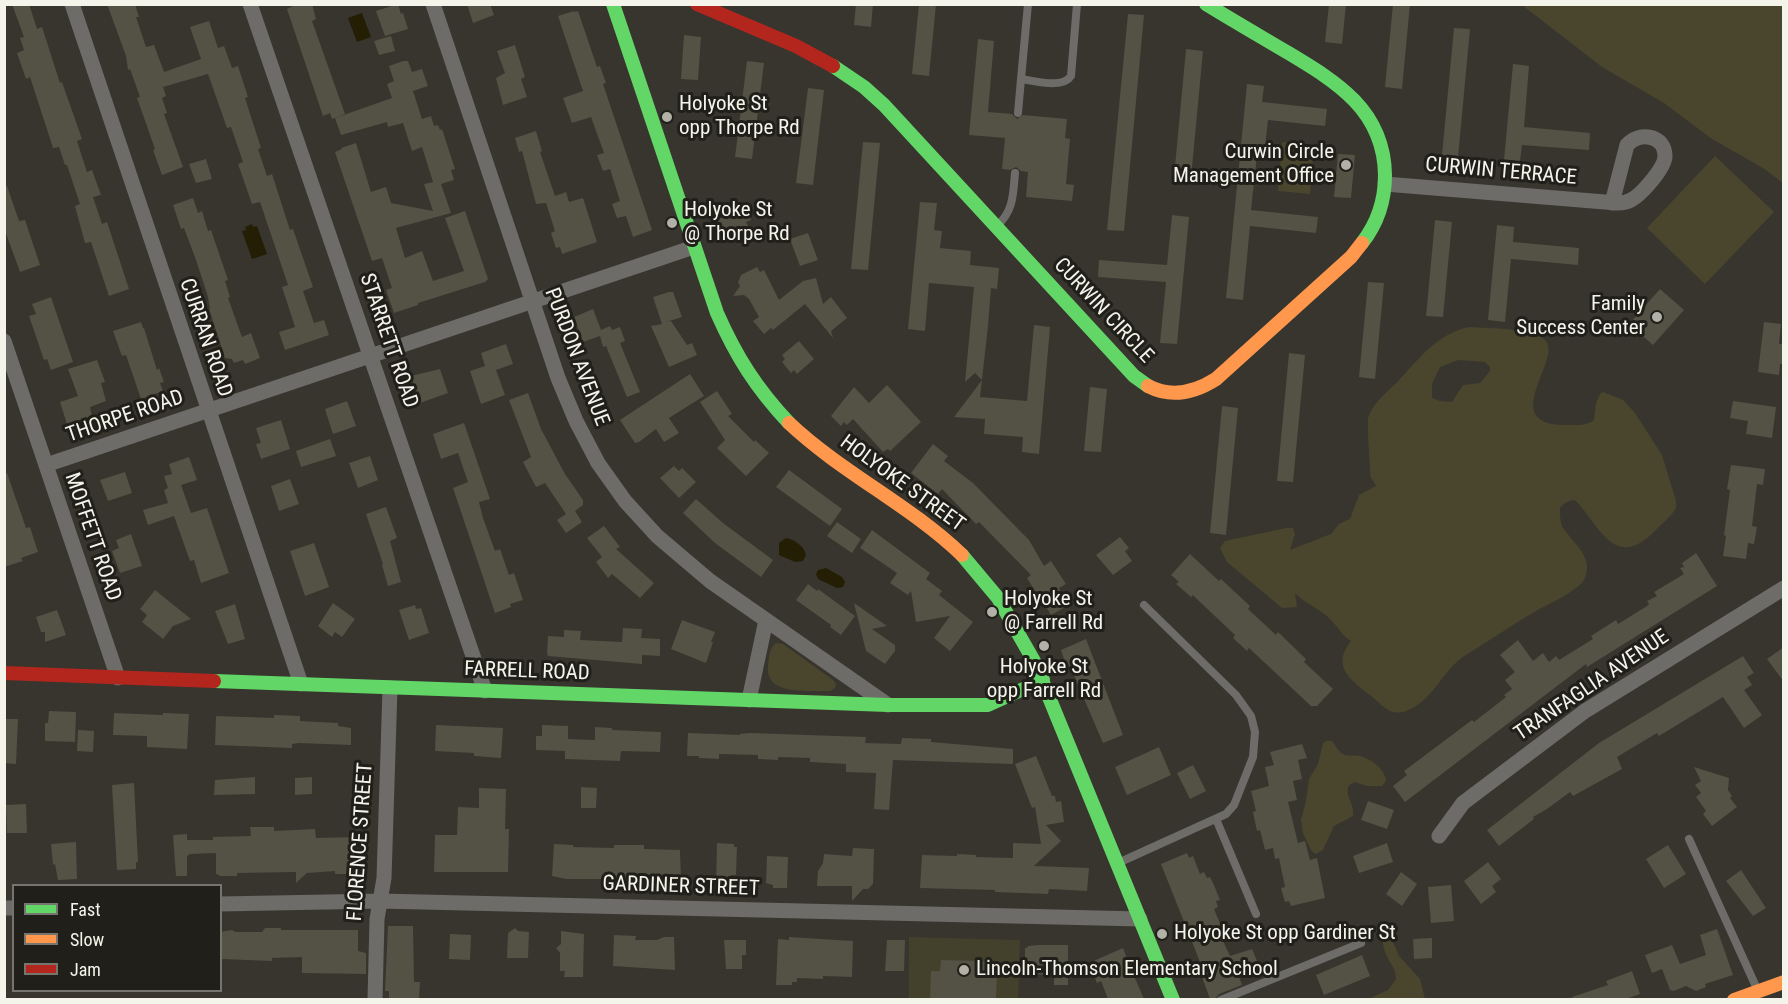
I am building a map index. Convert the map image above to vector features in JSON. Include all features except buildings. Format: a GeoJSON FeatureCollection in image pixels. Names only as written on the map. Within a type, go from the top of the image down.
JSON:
{"type":"FeatureCollection","features":[{"type":"Feature","properties":{"kind":"street","name":"CURRAN ROAD"},"geometry":{"type":"LineString","coordinates":[[72,4],[301,684]]}},
{"type":"Feature","properties":{"kind":"street","name":"STARRETT ROAD"},"geometry":{"type":"LineString","coordinates":[[250,4],[485,691]]}},
{"type":"Feature","properties":{"kind":"street","name":"PURDON AVENUE"},"geometry":{"type":"LineString","coordinates":[[433,4],[566,400],[611,482],[640,519],[674,552],[710,581],[888,705]]}},
{"type":"Feature","properties":{"kind":"street","name":"HOLYOKE STREET"},"geometry":{"type":"LineString","coordinates":[[613,4],[694,247],[729,342],[743,369],[761,395],[805,438],[938,534],[971,563],[1010,614],[1043,681],[1173,999]]}},
{"type":"Feature","properties":{"kind":"street","name":"CURWIN CIRCLE"},"geometry":{"type":"LineString","coordinates":[[697,4],[820,57],[854,78],[884,105],[1140,381],[1154,390],[1178,394],[1202,389],[1216,380],[1351,257],[1363,244],[1374,225],[1382,203],[1385,184],[1384,159],[1378,137],[1363,107],[1348,91],[1206,4]]}},
{"type":"Feature","properties":{"kind":"street","name":"CURWIN TERRACE"},"geometry":{"type":"LineString","coordinates":[[1385,184],[1612,203],[1624,203],[1633,199],[1661,169],[1665,161],[1665,152],[1658,141],[1642,136],[1633,139],[1627,145],[1612,203]]}},
{"type":"Feature","properties":{"kind":"street","name":"THORPE ROAD"},"geometry":{"type":"LineString","coordinates":[[46,465],[694,247]]}},
{"type":"Feature","properties":{"kind":"street","name":"MOFFETT ROAD"},"geometry":{"type":"LineString","coordinates":[[4,341],[118,678]]}},
{"type":"Feature","properties":{"kind":"street","name":"TRANFAGLIA AVENUE"},"geometry":{"type":"LineString","coordinates":[[1439,836],[1463,803],[1585,711],[1784,588]]}},
{"type":"Feature","properties":{"kind":"street"},"geometry":{"type":"LineString","coordinates":[[749,700],[766,620]]}},
{"type":"Feature","properties":{"kind":"street","name":"FARRELL ROAD"},"geometry":{"type":"LineString","coordinates":[[4,673],[888,705],[988,705],[1043,681]]}},
{"type":"Feature","properties":{"kind":"street","name":"FLORENCE STREET"},"geometry":{"type":"LineString","coordinates":[[375,999],[377,919],[384,878],[390,688]]}},
{"type":"Feature","properties":{"kind":"street","name":"GARDINER STREET"},"geometry":{"type":"LineString","coordinates":[[222,904],[380,901],[1140,919]]}},
{"type":"Feature","properties":{"kind":"street"},"geometry":{"type":"LineString","coordinates":[[1734,999],[1784,982]]}},
{"type":"Feature","properties":{"kind":"lane"},"geometry":{"type":"LineString","coordinates":[[1018,112],[1028,4]]}},
{"type":"Feature","properties":{"kind":"lane"},"geometry":{"type":"LineString","coordinates":[[1021,79],[1061,83],[1069,80],[1077,4]]}},
{"type":"Feature","properties":{"kind":"lane"},"geometry":{"type":"LineString","coordinates":[[996,227],[1007,215],[1012,205],[1015,173]]}},
{"type":"Feature","properties":{"kind":"lane"},"geometry":{"type":"LineString","coordinates":[[1117,863],[1226,814],[1234,805],[1251,765],[1256,740],[1251,716],[1236,695],[1144,605]]}},
{"type":"Feature","properties":{"kind":"lane"},"geometry":{"type":"LineString","coordinates":[[1216,819],[1256,914]]}},
{"type":"Feature","properties":{"kind":"lane"},"geometry":{"type":"LineString","coordinates":[[1689,839],[1758,991]]}},
{"type":"Feature","properties":{"kind":"lane"},"geometry":{"type":"LineString","coordinates":[[1221,999],[1361,943]]}},
{"type":"Feature","properties":{"kind":"shaded area"},"geometry":{"type":"Polygon","coordinates":[[[1522,5],[1783,5],[1783,183],[1763,168],[1712,139],[1664,103],[1602,67],[1522,5]]]}},
{"type":"Feature","properties":{"kind":"shaded area"},"geometry":{"type":"Polygon","coordinates":[[[362,13],[371,37],[357,42],[348,18],[362,13]]]}},
{"type":"Feature","properties":{"kind":"shaded area"},"geometry":{"type":"Polygon","coordinates":[[[1282,142],[1314,145],[1310,194],[1278,191],[1282,142]]]}},
{"type":"Feature","properties":{"kind":"shaded area"},"geometry":{"type":"Polygon","coordinates":[[[1715,156],[1774,212],[1705,284],[1647,228],[1715,156]]]}},
{"type":"Feature","properties":{"kind":"shaded area"},"geometry":{"type":"Polygon","coordinates":[[[252,224],[253,227],[257,226],[267,254],[252,259],[242,231],[252,224]]]}},
{"type":"Feature","properties":{"kind":"shaded area"},"geometry":{"type":"Polygon","coordinates":[[[1469,327],[1521,331],[1540,336],[1546,341],[1549,350],[1533,404],[1536,415],[1546,422],[1574,425],[1591,422],[1594,420],[1596,403],[1603,392],[1623,400],[1635,413],[1662,455],[1676,508],[1654,532],[1640,543],[1628,547],[1618,546],[1609,540],[1575,500],[1565,503],[1560,508],[1560,519],[1562,526],[1584,556],[1587,570],[1583,582],[1464,656],[1422,702],[1406,711],[1395,712],[1383,706],[1346,673],[1343,658],[1351,641],[1327,616],[1295,593],[1297,607],[1282,608],[1227,562],[1220,548],[1225,541],[1293,528],[1295,534],[1290,550],[1331,534],[1339,524],[1350,519],[1359,495],[1376,486],[1371,478],[1370,468],[1368,418],[1370,412],[1423,354],[1439,340],[1469,327]],[[1458,360],[1440,367],[1432,384],[1432,398],[1452,402],[1463,385],[1480,383],[1490,371],[1490,367],[1485,362],[1458,360]]]}},
{"type":"Feature","properties":{"kind":"shaded area"},"geometry":{"type":"Polygon","coordinates":[[[786,538],[796,542],[804,549],[806,555],[803,561],[795,562],[779,555],[779,543],[786,538]]]}},
{"type":"Feature","properties":{"kind":"shaded area"},"geometry":{"type":"Polygon","coordinates":[[[826,568],[842,577],[845,582],[843,587],[837,588],[818,579],[816,574],[818,570],[826,568]]]}},
{"type":"Feature","properties":{"kind":"shaded area"},"geometry":{"type":"Polygon","coordinates":[[[776,643],[783,644],[833,680],[836,684],[835,688],[830,691],[790,690],[773,682],[769,675],[768,665],[771,650],[776,643]]]}},
{"type":"Feature","properties":{"kind":"shaded area"},"geometry":{"type":"Polygon","coordinates":[[[1332,741],[1345,755],[1369,759],[1383,772],[1386,781],[1382,786],[1367,786],[1355,782],[1349,785],[1348,793],[1353,816],[1334,826],[1323,850],[1315,854],[1303,833],[1301,820],[1309,779],[1318,764],[1323,743],[1332,741]]]}},
{"type":"Feature","properties":{"kind":"shaded area","name":"Lincoln-Thomson Elementary School"},"geometry":{"type":"Polygon","coordinates":[[[909,937],[1020,940],[1018,999],[909,1000],[909,937]]]}},
{"type":"Feature","properties":{"kind":"shaded area"},"geometry":{"type":"Polygon","coordinates":[[[1387,938],[1392,940],[1399,956],[1420,979],[1425,999],[1368,999],[1388,990],[1396,979],[1383,946],[1383,940],[1387,938]]]}},
{"type":"Feature","properties":{"kind":"traffic: fast"},"geometry":{"type":"LineString","coordinates":[[613,4],[717,313],[748,371],[766,397],[789,423]]}},
{"type":"Feature","properties":{"kind":"traffic: fast"},"geometry":{"type":"LineString","coordinates":[[1206,4],[1322,74],[1338,86],[1366,115],[1376,132],[1385,175],[1384,194],[1379,211],[1362,243]]}},
{"type":"Feature","properties":{"kind":"traffic: fast"},"geometry":{"type":"LineString","coordinates":[[833,66],[864,87],[884,105],[1134,376],[1148,386]]}},
{"type":"Feature","properties":{"kind":"traffic: fast"},"geometry":{"type":"LineString","coordinates":[[962,555],[998,598],[1035,663],[1173,1000]]}},
{"type":"Feature","properties":{"kind":"traffic: fast"},"geometry":{"type":"LineString","coordinates":[[214,681],[888,705],[988,705],[1043,680]]}},
{"type":"Feature","properties":{"kind":"traffic: slow"},"geometry":{"type":"LineString","coordinates":[[1148,386],[1174,393],[1191,391],[1216,379],[1351,257],[1362,243]]}},
{"type":"Feature","properties":{"kind":"traffic: slow"},"geometry":{"type":"LineString","coordinates":[[789,423],[831,458],[920,520],[962,555]]}},
{"type":"Feature","properties":{"kind":"traffic: slow"},"geometry":{"type":"LineString","coordinates":[[1734,1000],[1784,982]]}},
{"type":"Feature","properties":{"kind":"traffic: jam"},"geometry":{"type":"LineString","coordinates":[[697,4],[796,46],[833,66]]}},
{"type":"Feature","properties":{"kind":"traffic: jam"},"geometry":{"type":"LineString","coordinates":[[4,673],[214,681]]}},
{"type":"Feature","properties":{"kind":"place","name":"Holyoke St opp Thorpe Rd"},"geometry":{"type":"Point","coordinates":[667,117]}},
{"type":"Feature","properties":{"kind":"place","name":"Curwin Circle Management Office"},"geometry":{"type":"Point","coordinates":[1346,165]}},
{"type":"Feature","properties":{"kind":"place","name":"Holyoke St @ Thorpe Rd"},"geometry":{"type":"Point","coordinates":[672,223]}},
{"type":"Feature","properties":{"kind":"place","name":"Family Success Center"},"geometry":{"type":"Point","coordinates":[1657,317]}},
{"type":"Feature","properties":{"kind":"place","name":"Holyoke St @ Farrell Rd"},"geometry":{"type":"Point","coordinates":[992,612]}},
{"type":"Feature","properties":{"kind":"place","name":"Holyoke St opp Farrell Rd"},"geometry":{"type":"Point","coordinates":[1044,646]}},
{"type":"Feature","properties":{"kind":"place","name":"Holyoke St opp Gardiner St"},"geometry":{"type":"Point","coordinates":[1162,934]}},
{"type":"Feature","properties":{"kind":"place","name":"Lincoln-Thomson Elementary School"},"geometry":{"type":"Point","coordinates":[964,970]}}]}
